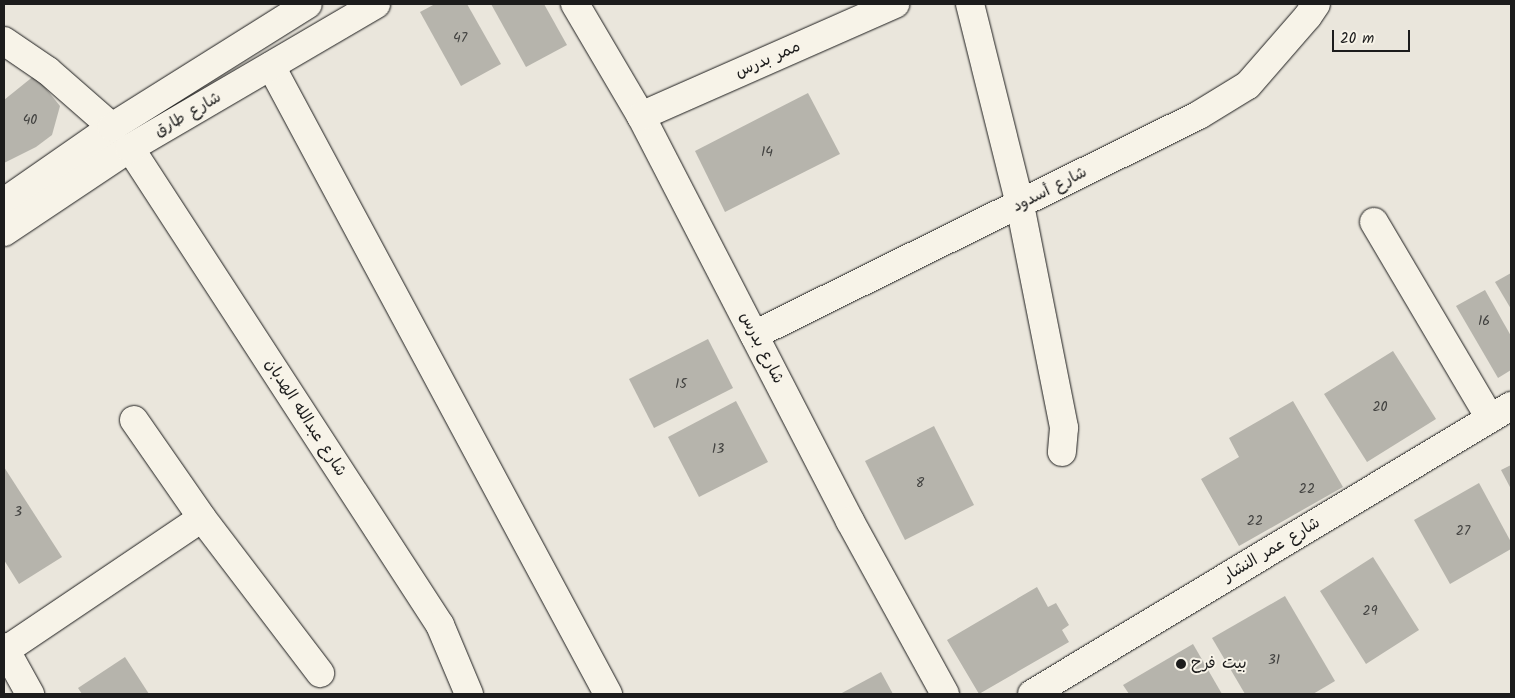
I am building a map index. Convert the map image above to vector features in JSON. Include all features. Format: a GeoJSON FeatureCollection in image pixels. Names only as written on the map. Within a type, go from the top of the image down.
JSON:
{"type":"FeatureCollection","features":[{"type":"Feature","properties":{"kind":"street","name":"شارع طارق"},"geometry":{"type":"LineString","coordinates":[[4,232],[130,148],[376,4]]}},
{"type":"Feature","properties":{"kind":"street","name":"شارع بدرس"},"geometry":{"type":"LineString","coordinates":[[575,4],[641,116],[850,521],[945,694]]}},
{"type":"Feature","properties":{"kind":"street","name":"ممر بدرس"},"geometry":{"type":"LineString","coordinates":[[641,116],[895,4]]}},
{"type":"Feature","properties":{"kind":"street"},"geometry":{"type":"LineString","coordinates":[[970,4],[1020,205],[1064,428],[1062,452]]}},
{"type":"Feature","properties":{"kind":"street","name":"شارع أسدود"},"geometry":{"type":"LineString","coordinates":[[754,335],[1199,115],[1248,85],[1308,16],[1316,4]]}},
{"type":"Feature","properties":{"kind":"street","name":"شارع طارق"},"geometry":{"type":"LineString","coordinates":[[4,202],[112,126],[292,8]]}},
{"type":"Feature","properties":{"kind":"street"},"geometry":{"type":"LineString","coordinates":[[4,41],[48,71],[112,126]]}},
{"type":"Feature","properties":{"kind":"street"},"geometry":{"type":"LineString","coordinates":[[271,66],[608,694]]}},
{"type":"Feature","properties":{"kind":"street","name":"شارع عبدالله الهدبان"},"geometry":{"type":"LineString","coordinates":[[130,148],[440,626],[468,694]]}},
{"type":"Feature","properties":{"kind":"street"},"geometry":{"type":"LineString","coordinates":[[1374,222],[1500,412]]}},
{"type":"Feature","properties":{"kind":"street","name":"شارع عمر النشار"},"geometry":{"type":"LineString","coordinates":[[1032,694],[1500,412]]}},
{"type":"Feature","properties":{"kind":"street"},"geometry":{"type":"LineString","coordinates":[[134,420],[202,518],[320,673]]}},
{"type":"Feature","properties":{"kind":"street"},"geometry":{"type":"LineString","coordinates":[[30,694],[5,649],[202,518]]}},
{"type":"Feature","properties":{"kind":"building"},"geometry":{"type":"Polygon","coordinates":[[[435,4],[467,4],[501,64],[461,86],[420,12],[435,4]]]}},
{"type":"Feature","properties":{"kind":"building"},"geometry":{"type":"Polygon","coordinates":[[[491,4],[544,4],[567,45],[526,67],[491,4]]]}},
{"type":"Feature","properties":{"kind":"building"},"geometry":{"type":"Polygon","coordinates":[[[35,75],[60,106],[52,135],[36,147],[4,163],[4,100],[35,75]]]}},
{"type":"Feature","properties":{"kind":"building"},"geometry":{"type":"Polygon","coordinates":[[[808,93],[840,154],[725,212],[695,151],[808,93]]]}},
{"type":"Feature","properties":{"kind":"building"},"geometry":{"type":"Polygon","coordinates":[[[1511,273],[1511,309],[1495,282],[1511,273]]]}},
{"type":"Feature","properties":{"kind":"building"},"geometry":{"type":"Polygon","coordinates":[[[1485,290],[1511,336],[1511,370],[1498,378],[1456,306],[1485,290]]]}},
{"type":"Feature","properties":{"kind":"building"},"geometry":{"type":"Polygon","coordinates":[[[708,339],[733,388],[654,428],[629,379],[708,339]]]}},
{"type":"Feature","properties":{"kind":"building"},"geometry":{"type":"Polygon","coordinates":[[[1393,351],[1436,419],[1367,462],[1324,394],[1393,351]]]}},
{"type":"Feature","properties":{"kind":"building"},"geometry":{"type":"Polygon","coordinates":[[[736,401],[768,462],[699,497],[668,437],[736,401]]]}},
{"type":"Feature","properties":{"kind":"building"},"geometry":{"type":"Polygon","coordinates":[[[1293,401],[1343,487],[1239,546],[1201,479],[1239,457],[1229,438],[1293,401]]]}},
{"type":"Feature","properties":{"kind":"building"},"geometry":{"type":"Polygon","coordinates":[[[934,426],[974,505],[905,540],[865,461],[934,426]]]}},
{"type":"Feature","properties":{"kind":"building"},"geometry":{"type":"Polygon","coordinates":[[[1511,465],[1511,489],[1501,470],[1511,465]]]}},
{"type":"Feature","properties":{"kind":"building"},"geometry":{"type":"Polygon","coordinates":[[[4,467],[62,557],[19,584],[4,560],[4,467]]]}},
{"type":"Feature","properties":{"kind":"building"},"geometry":{"type":"Polygon","coordinates":[[[1479,483],[1511,542],[1511,549],[1450,584],[1414,520],[1479,483]]]}},
{"type":"Feature","properties":{"kind":"building"},"geometry":{"type":"Polygon","coordinates":[[[1373,557],[1419,630],[1366,664],[1320,591],[1373,557]]]}},
{"type":"Feature","properties":{"kind":"building"},"geometry":{"type":"Polygon","coordinates":[[[1037,587],[1048,607],[1056,603],[1069,625],[1062,630],[1069,642],[979,694],[947,640],[1037,587]]]}},
{"type":"Feature","properties":{"kind":"building"},"geometry":{"type":"Polygon","coordinates":[[[1285,596],[1335,681],[1313,694],[1245,694],[1212,638],[1285,596]]]}},
{"type":"Feature","properties":{"kind":"building","name":"بيت فرح"},"geometry":{"type":"Polygon","coordinates":[[[1193,644],[1222,694],[1129,694],[1123,685],[1193,644]]]}},
{"type":"Feature","properties":{"kind":"building"},"geometry":{"type":"Polygon","coordinates":[[[125,657],[149,694],[82,694],[78,688],[125,657]]]}},
{"type":"Feature","properties":{"kind":"building"},"geometry":{"type":"Polygon","coordinates":[[[881,672],[893,694],[840,694],[881,672]]]}},
{"type":"Feature","properties":{"kind":"place","name":"بيت فرح"},"geometry":{"type":"Point","coordinates":[1181,664]}}]}
